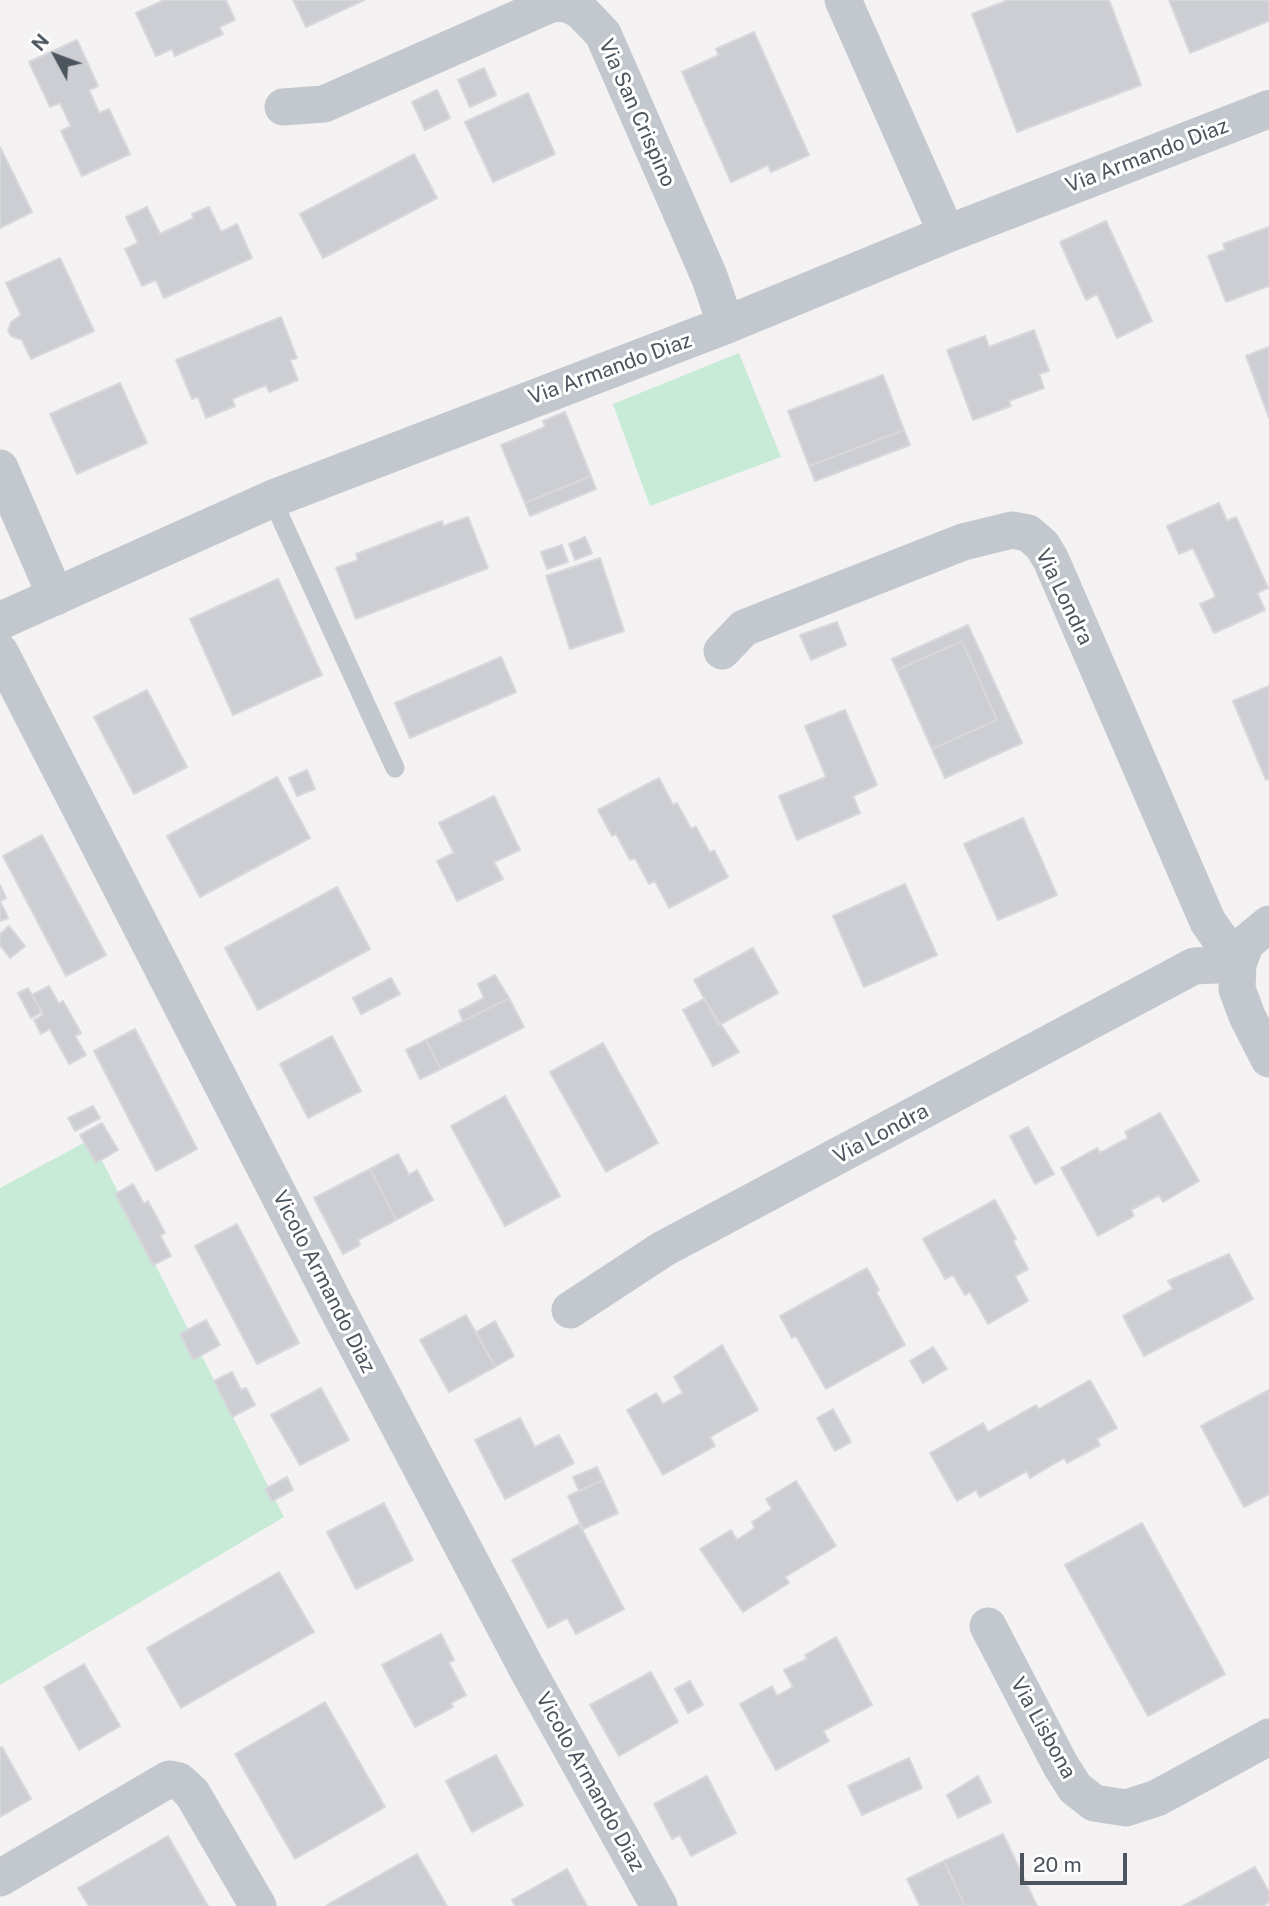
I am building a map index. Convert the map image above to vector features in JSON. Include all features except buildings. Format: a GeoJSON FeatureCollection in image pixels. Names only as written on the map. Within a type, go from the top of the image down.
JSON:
{"type":"FeatureCollection","features":[{"type":"Feature","properties":{"kind":"street"},"geometry":{"type":"LineString","coordinates":[[843,0],[947,234]]}},
{"type":"Feature","properties":{"kind":"street","name":"Via San Crispino"},"geometry":{"type":"LineString","coordinates":[[283,107],[324,104],[553,3],[568,5],[581,11],[603,34],[709,276],[726,325]]}},
{"type":"Feature","properties":{"kind":"street","name":"Via Armando Diaz"},"geometry":{"type":"LineString","coordinates":[[0,621],[272,499],[726,325],[947,234],[1269,109]]}},
{"type":"Feature","properties":{"kind":"street"},"geometry":{"type":"LineString","coordinates":[[0,468],[56,597]]}},
{"type":"Feature","properties":{"kind":"street","name":"Via Londra"},"geometry":{"type":"LineString","coordinates":[[722,651],[744,628],[950,547],[1003,532],[1028,533],[1042,545],[1051,560],[1208,922],[1238,964]]}},
{"type":"Feature","properties":{"kind":"street","name":"Vicolo Armando Diaz"},"geometry":{"type":"LineString","coordinates":[[0,652],[353,1338],[527,1669],[659,1906]]}},
{"type":"Feature","properties":{"kind":"street"},"geometry":{"type":"LineString","coordinates":[[1269,924],[1247,943],[1238,964],[1237,989],[1247,1016],[1269,1059]]}},
{"type":"Feature","properties":{"kind":"street","name":"Via Londra"},"geometry":{"type":"LineString","coordinates":[[570,1310],[663,1249],[1194,966],[1238,964]]}},
{"type":"Feature","properties":{"kind":"street","name":"Via Lisbona"},"geometry":{"type":"LineString","coordinates":[[988,1626],[1061,1766],[1075,1788],[1094,1803],[1126,1808],[1157,1798],[1269,1737]]}},
{"type":"Feature","properties":{"kind":"street"},"geometry":{"type":"LineString","coordinates":[[0,1878],[169,1779],[179,1781],[192,1793],[258,1906]]}},
{"type":"Feature","properties":{"kind":"lane"},"geometry":{"type":"LineString","coordinates":[[272,499],[395,768]]}},
{"type":"Feature","properties":{"kind":"green space"},"geometry":{"type":"Polygon","coordinates":[[[739,353],[781,457],[650,506],[613,404],[739,353]]]}},
{"type":"Feature","properties":{"kind":"green space"},"geometry":{"type":"Polygon","coordinates":[[[91,1139],[284,1517],[0,1685],[0,1188],[91,1139]]]}}]}
